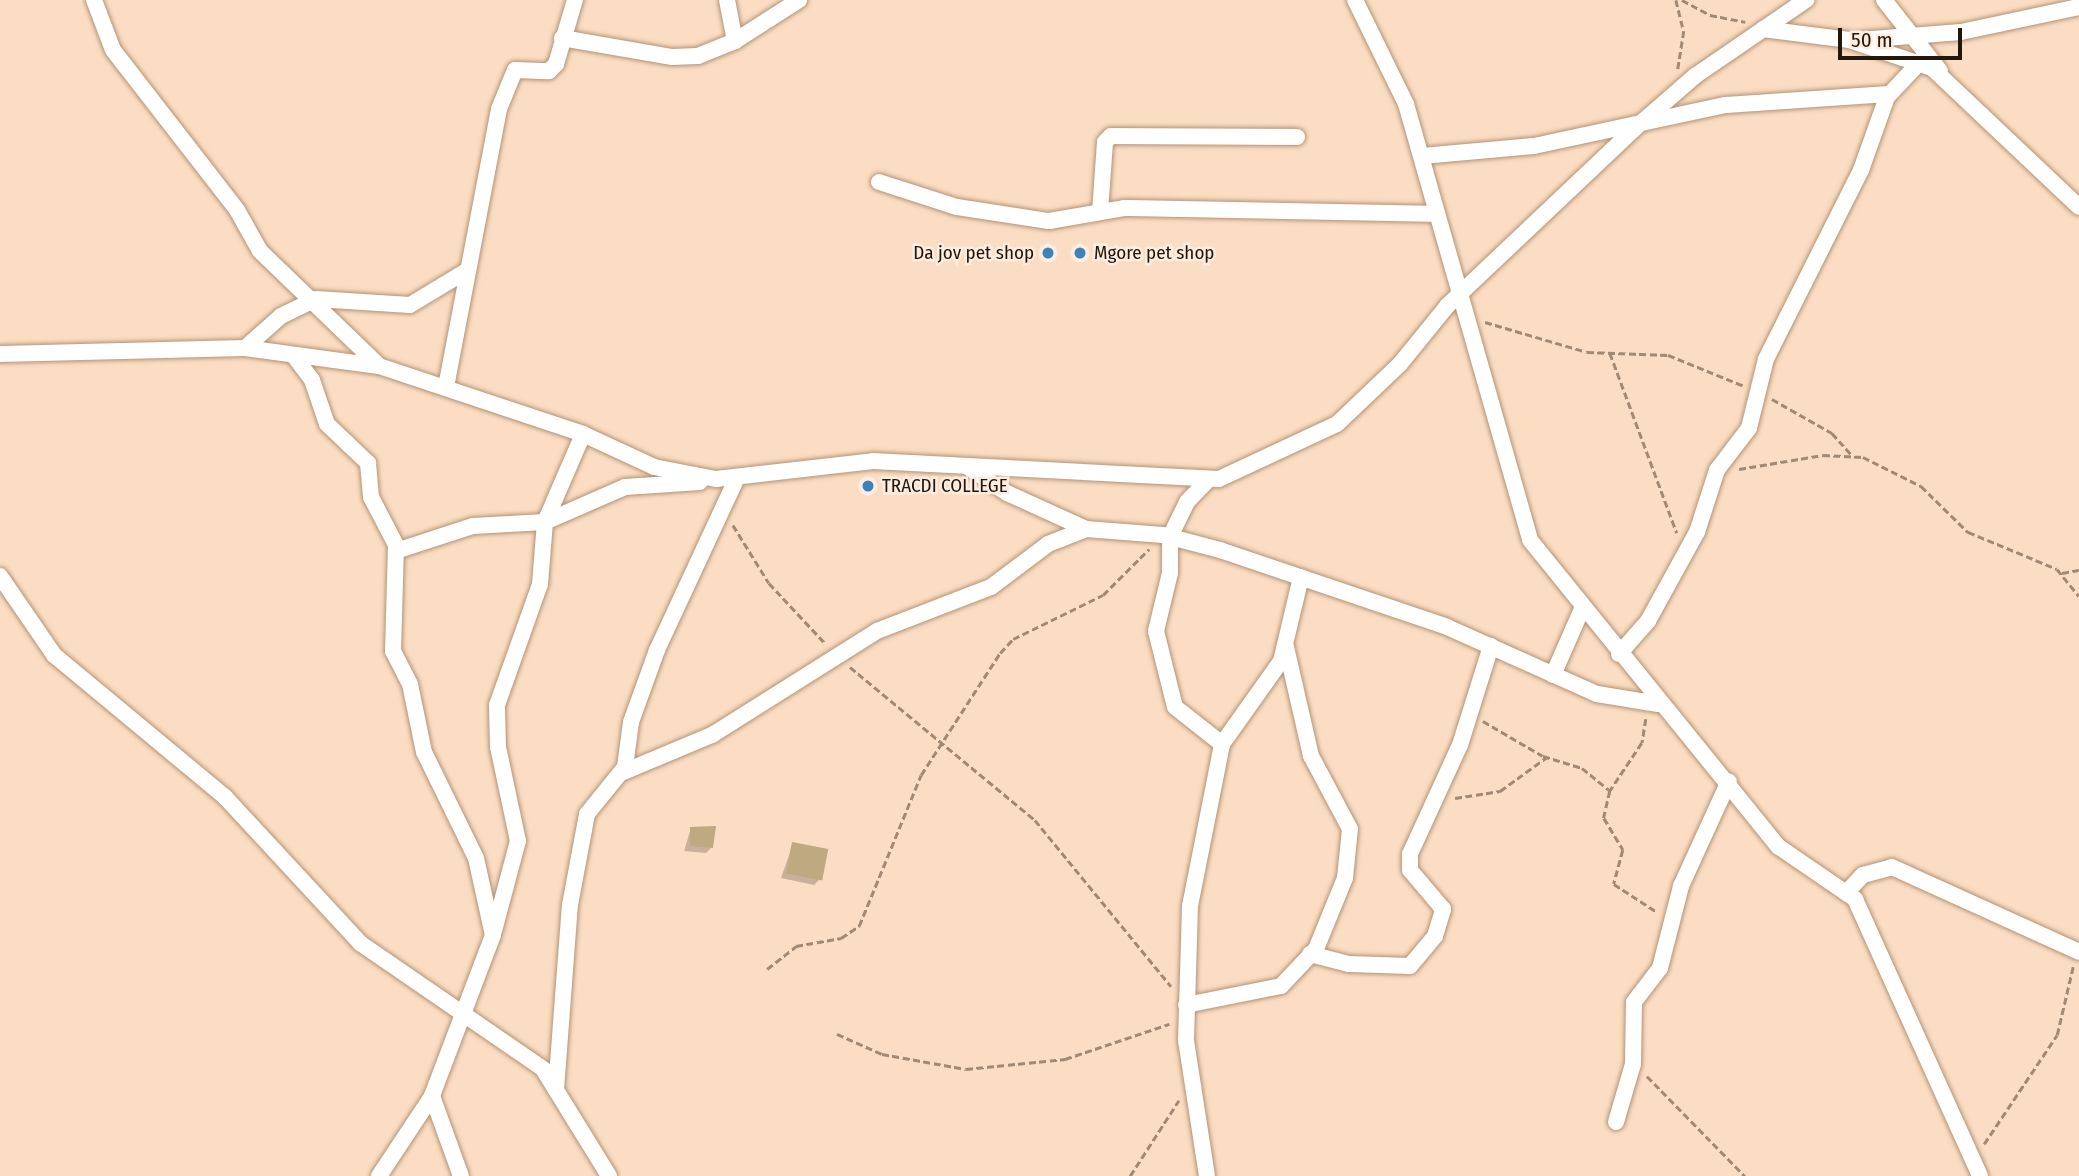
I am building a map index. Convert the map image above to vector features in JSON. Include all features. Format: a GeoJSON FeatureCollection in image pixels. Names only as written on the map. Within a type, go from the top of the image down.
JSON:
{"type":"FeatureCollection","features":[{"type":"Feature","properties":{"kind":"street"},"geometry":{"type":"LineString","coordinates":[[94,0],[113,50],[237,210],[260,251],[316,299],[379,366]]}},
{"type":"Feature","properties":{"kind":"street"},"geometry":{"type":"LineString","coordinates":[[446,387],[499,109],[515,70],[549,71],[575,0]]}},
{"type":"Feature","properties":{"kind":"street"},"geometry":{"type":"LineString","coordinates":[[727,0],[735,41]]}},
{"type":"Feature","properties":{"kind":"street"},"geometry":{"type":"LineString","coordinates":[[562,38],[672,57],[735,41],[799,0]]}},
{"type":"Feature","properties":{"kind":"street"},"geometry":{"type":"LineString","coordinates":[[1355,0],[1406,104],[1422,156],[1434,214],[1492,389],[1526,531],[1582,609],[1619,654],[1651,703],[1729,781],[1779,846],[1846,893],[1878,940],[1980,1176]]}},
{"type":"Feature","properties":{"kind":"street"},"geometry":{"type":"LineString","coordinates":[[1222,744],[1175,707],[1159,657],[1156,631],[1170,573],[1167,536],[1187,502],[1208,480],[1337,424],[1459,295],[1634,129],[1678,91],[1806,0]]}},
{"type":"Feature","properties":{"kind":"street"},"geometry":{"type":"LineString","coordinates":[[1884,0],[1917,37],[1943,76],[2079,206]]}},
{"type":"Feature","properties":{"kind":"street"},"geometry":{"type":"LineString","coordinates":[[1763,29],[1849,40],[1917,37],[2079,7]]}},
{"type":"Feature","properties":{"kind":"street"},"geometry":{"type":"LineString","coordinates":[[1849,40],[1919,63],[1943,76]]}},
{"type":"Feature","properties":{"kind":"street"},"geometry":{"type":"LineString","coordinates":[[1619,654],[1648,621],[1683,556],[1717,470],[1749,428],[1760,394],[1766,359],[1861,170],[1889,94],[1919,63]]}},
{"type":"Feature","properties":{"kind":"street"},"geometry":{"type":"LineString","coordinates":[[1422,156],[1525,148],[1634,129],[1726,105],[1889,94]]}},
{"type":"Feature","properties":{"kind":"street"},"geometry":{"type":"LineString","coordinates":[[1100,212],[1105,142],[1111,136],[1297,137]]}},
{"type":"Feature","properties":{"kind":"street"},"geometry":{"type":"LineString","coordinates":[[879,182],[957,206],[1036,219],[1072,220],[1100,212],[1434,214]]}},
{"type":"Feature","properties":{"kind":"street"},"geometry":{"type":"LineString","coordinates":[[246,348],[281,316],[316,299],[410,305],[468,270]]}},
{"type":"Feature","properties":{"kind":"street"},"geometry":{"type":"LineString","coordinates":[[0,354],[246,348],[379,366],[583,434],[654,467],[716,479]]}},
{"type":"Feature","properties":{"kind":"street"},"geometry":{"type":"LineString","coordinates":[[294,356],[312,380],[327,424],[368,463],[369,493],[396,551],[393,650],[410,684],[424,752],[473,849],[493,935]]}},
{"type":"Feature","properties":{"kind":"street"},"geometry":{"type":"LineString","coordinates":[[379,1176],[432,1096],[493,935],[519,841],[498,747],[497,705],[540,584],[545,522],[583,434]]}},
{"type":"Feature","properties":{"kind":"street"},"geometry":{"type":"LineString","coordinates":[[396,551],[473,526],[545,522],[625,487],[737,478],[873,461],[1208,480]]}},
{"type":"Feature","properties":{"kind":"street"},"geometry":{"type":"LineString","coordinates":[[967,466],[1006,494],[1086,529],[1167,536],[1301,577],[1491,646],[1604,696],[1651,703]]}},
{"type":"Feature","properties":{"kind":"street"},"geometry":{"type":"LineString","coordinates":[[621,773],[631,722],[657,650],[737,478]]}},
{"type":"Feature","properties":{"kind":"street"},"geometry":{"type":"LineString","coordinates":[[556,1090],[570,905],[583,831],[592,802],[621,773],[712,735],[877,631],[990,587],[1048,544],[1086,529]]}},
{"type":"Feature","properties":{"kind":"street"},"geometry":{"type":"LineString","coordinates":[[0,576],[54,655],[225,797],[360,943],[527,1054],[556,1090],[609,1176]]}},
{"type":"Feature","properties":{"kind":"street"},"geometry":{"type":"LineString","coordinates":[[1207,1176],[1189,1081],[1186,1006],[1190,906],[1222,744],[1286,647],[1301,577]]}},
{"type":"Feature","properties":{"kind":"street"},"geometry":{"type":"LineString","coordinates":[[1553,675],[1582,609]]}},
{"type":"Feature","properties":{"kind":"street"},"geometry":{"type":"LineString","coordinates":[[1310,954],[1349,964],[1420,961],[1444,914],[1409,863],[1469,714],[1491,646]]}},
{"type":"Feature","properties":{"kind":"street"},"geometry":{"type":"LineString","coordinates":[[1186,1006],[1275,989],[1310,954],[1326,930],[1345,878],[1351,835],[1311,756],[1286,647]]}},
{"type":"Feature","properties":{"kind":"street"},"geometry":{"type":"LineString","coordinates":[[1616,1122],[1634,1054],[1634,1002],[1660,968],[1670,916],[1729,781]]}},
{"type":"Feature","properties":{"kind":"street"},"geometry":{"type":"LineString","coordinates":[[1846,893],[1863,875],[1892,867],[2077,951]]}},
{"type":"Feature","properties":{"kind":"street"},"geometry":{"type":"LineString","coordinates":[[432,1096],[461,1176]]}},
{"type":"Feature","properties":{"kind":"path"},"geometry":{"type":"LineString","coordinates":[[1676,0],[1685,31],[1678,91]]}},
{"type":"Feature","properties":{"kind":"path"},"geometry":{"type":"LineString","coordinates":[[1682,0],[1710,15],[1763,29]]}},
{"type":"Feature","properties":{"kind":"path"},"geometry":{"type":"LineString","coordinates":[[1466,314],[1531,339],[1610,353],[1668,355],[1760,394],[1832,433],[1852,455],[1920,486],[1968,532],[2062,573],[2079,596]]}},
{"type":"Feature","properties":{"kind":"path"},"geometry":{"type":"LineString","coordinates":[[1610,353],[1656,467],[1683,556]]}},
{"type":"Feature","properties":{"kind":"path"},"geometry":{"type":"LineString","coordinates":[[1717,470],[1852,455]]}},
{"type":"Feature","properties":{"kind":"path"},"geometry":{"type":"LineString","coordinates":[[723,507],[769,583],[839,656],[1035,820],[1186,1006],[1164,1028],[1141,1029],[1065,1059],[966,1069],[882,1054],[837,1034]]}},
{"type":"Feature","properties":{"kind":"path"},"geometry":{"type":"LineString","coordinates":[[767,969],[796,946],[841,937],[859,926],[921,775],[947,744],[987,667],[1013,639],[1102,595],[1167,536]]}},
{"type":"Feature","properties":{"kind":"path"},"geometry":{"type":"LineString","coordinates":[[2062,573],[2079,570]]}},
{"type":"Feature","properties":{"kind":"path"},"geometry":{"type":"LineString","coordinates":[[1651,703],[1644,737],[1610,791],[1605,823],[1623,850],[1614,884],[1633,901],[1670,916]]}},
{"type":"Feature","properties":{"kind":"path"},"geometry":{"type":"LineString","coordinates":[[1469,714],[1547,757],[1582,768],[1610,791]]}},
{"type":"Feature","properties":{"kind":"path"},"geometry":{"type":"LineString","coordinates":[[1433,808],[1500,791],[1547,757]]}},
{"type":"Feature","properties":{"kind":"path"},"geometry":{"type":"LineString","coordinates":[[1973,1157],[2060,1030],[2077,951]]}},
{"type":"Feature","properties":{"kind":"path"},"geometry":{"type":"LineString","coordinates":[[1634,1054],[1660,1096],[1745,1176]]}},
{"type":"Feature","properties":{"kind":"path"},"geometry":{"type":"LineString","coordinates":[[1130,1176],[1189,1081]]}},
{"type":"Feature","properties":{"kind":"building"},"geometry":{"type":"Polygon","coordinates":[[[716,826],[713,848],[690,846],[690,827],[716,826]]]}},
{"type":"Feature","properties":{"kind":"building"},"geometry":{"type":"Polygon","coordinates":[[[792,842],[828,849],[822,880],[786,873],[792,842]]]}},
{"type":"Feature","properties":{"kind":"place","name":"Da jov pet shop"},"geometry":{"type":"Point","coordinates":[1048,253]}},
{"type":"Feature","properties":{"kind":"place","name":"Mgore pet shop"},"geometry":{"type":"Point","coordinates":[1080,253]}},
{"type":"Feature","properties":{"kind":"place","name":"TRACDI COLLEGE"},"geometry":{"type":"Point","coordinates":[868,486]}}]}
